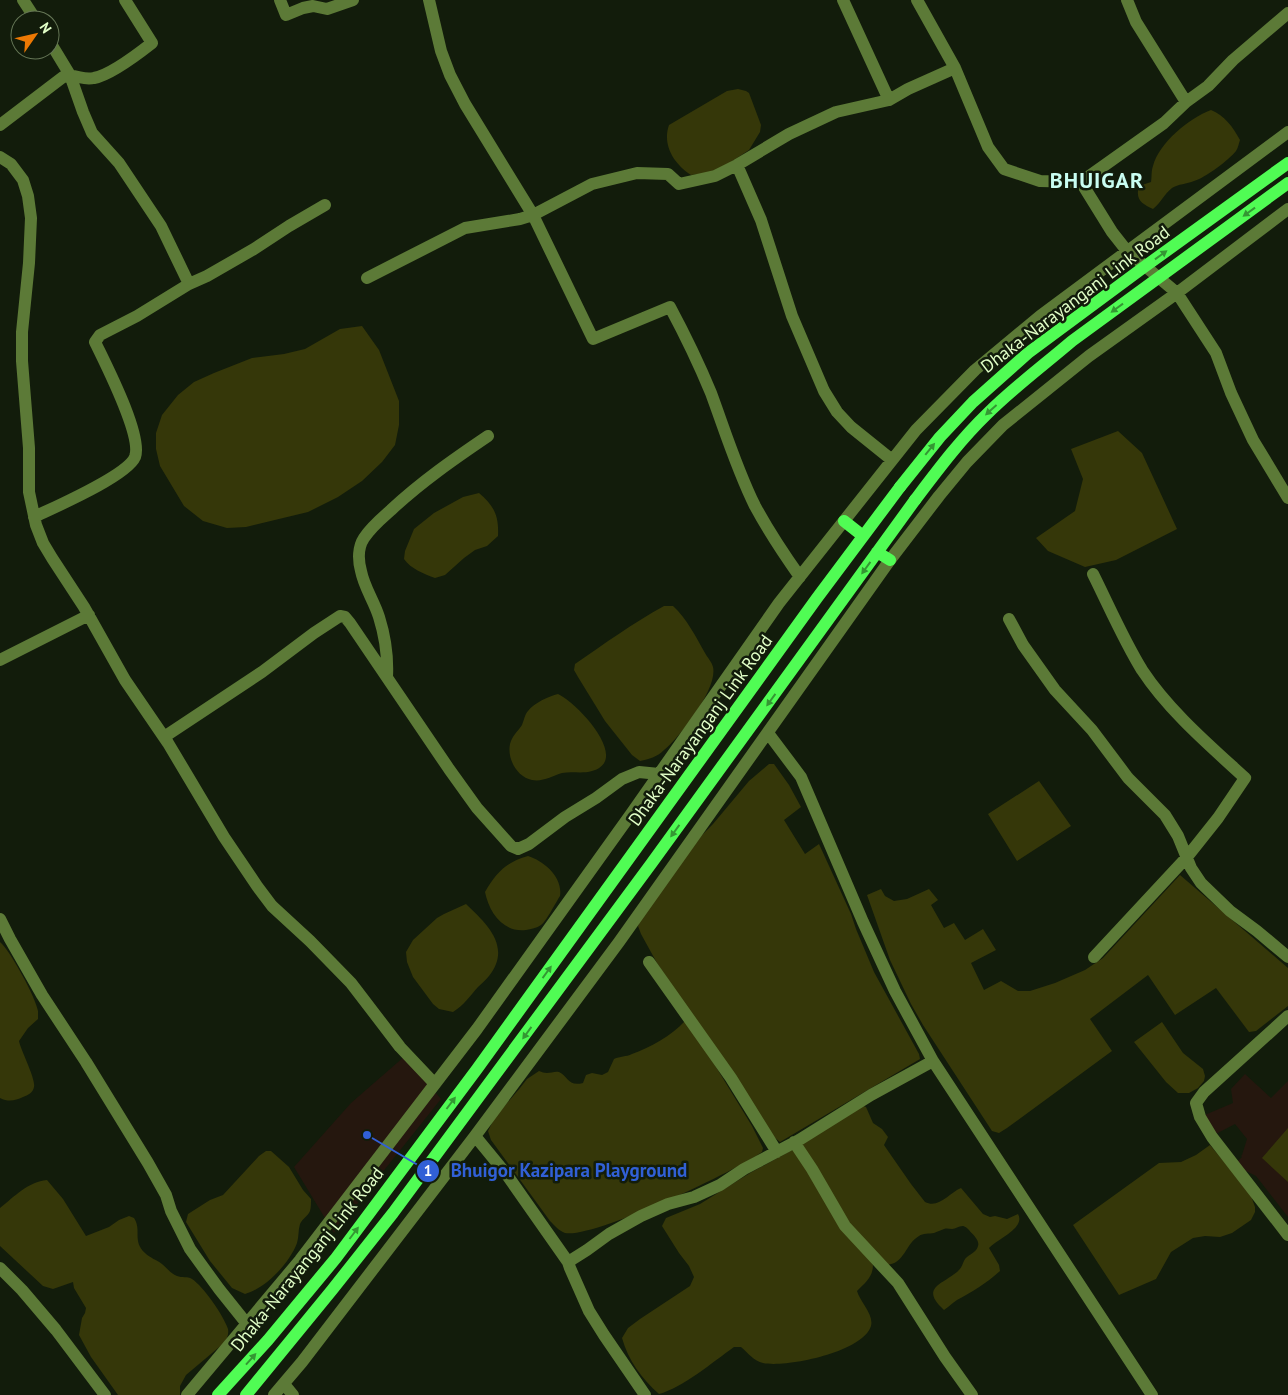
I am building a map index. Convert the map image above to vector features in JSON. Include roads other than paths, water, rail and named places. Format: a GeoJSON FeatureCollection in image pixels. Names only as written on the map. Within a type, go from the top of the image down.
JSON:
{"type":"FeatureCollection","features":[{"type":"Feature","properties":{"kind":"main road","name":"Dhaka-Narayanganj Link Road"},"geometry":{"type":"LineString","coordinates":[[218,1395],[268,1340],[336,1258],[499,1038],[862,536],[940,437],[973,402],[1028,353],[1288,163]]}},
{"type":"Feature","properties":{"kind":"main road","name":"Dhaka-Narayanganj Link Road"},"geometry":{"type":"LineString","coordinates":[[246,1395],[416,1183],[949,456],[986,414],[1064,347],[1288,183]]}},
{"type":"Feature","properties":{"kind":"main road"},"geometry":{"type":"LineString","coordinates":[[844,521],[862,536]]}},
{"type":"Feature","properties":{"kind":"main road"},"geometry":{"type":"LineString","coordinates":[[878,552],[890,560]]}},
{"type":"Feature","properties":{"kind":"street"},"geometry":{"type":"LineString","coordinates":[[0,125],[63,77],[70,75],[92,79],[102,76],[152,43],[125,0]]}},
{"type":"Feature","properties":{"kind":"street"},"geometry":{"type":"LineString","coordinates":[[280,0],[286,15],[303,8],[313,6],[326,9],[353,0]]}},
{"type":"Feature","properties":{"kind":"street"},"geometry":{"type":"LineString","coordinates":[[429,0],[441,51],[450,75],[470,112],[533,215],[556,267],[593,339],[670,307],[710,391],[755,505],[774,541],[800,577]]}},
{"type":"Feature","properties":{"kind":"street"},"geometry":{"type":"LineString","coordinates":[[842,0],[889,100]]}},
{"type":"Feature","properties":{"kind":"street"},"geometry":{"type":"LineString","coordinates":[[917,0],[955,68],[988,147],[1004,169],[1040,181],[1081,182],[1164,123],[1186,102],[1208,86],[1233,60],[1288,13]]}},
{"type":"Feature","properties":{"kind":"street"},"geometry":{"type":"LineString","coordinates":[[1127,0],[1136,22],[1186,102]]}},
{"type":"Feature","properties":{"kind":"street"},"geometry":{"type":"LineString","coordinates":[[60,58],[70,75],[92,133],[119,163],[161,226],[189,284]]}},
{"type":"Feature","properties":{"kind":"street"},"geometry":{"type":"LineString","coordinates":[[367,278],[465,228],[520,220],[592,184],[637,173],[668,174],[679,184],[715,176],[736,166],[789,134],[836,112],[889,100],[908,89],[955,68]]}},
{"type":"Feature","properties":{"kind":"street"},"geometry":{"type":"LineString","coordinates":[[187,1395],[300,1260],[477,1029],[779,603],[916,430],[975,370],[1040,316],[1288,132]]}},
{"type":"Feature","properties":{"kind":"street"},"geometry":{"type":"LineString","coordinates":[[0,157],[11,164],[23,180],[28,196],[31,218],[30,263],[23,313],[22,351],[25,404],[28,420],[29,492],[36,525],[47,550],[89,615],[125,680],[187,773],[224,837],[272,906],[351,983],[400,1047],[435,1084]]}},
{"type":"Feature","properties":{"kind":"street"},"geometry":{"type":"LineString","coordinates":[[736,166],[761,220],[792,316],[824,391],[837,412],[851,427],[892,460]]}},
{"type":"Feature","properties":{"kind":"street"},"geometry":{"type":"LineString","coordinates":[[1081,182],[1112,232],[1127,251],[1177,293],[1216,353],[1253,440],[1288,498]]}},
{"type":"Feature","properties":{"kind":"street"},"geometry":{"type":"LineString","coordinates":[[34,517],[95,488],[128,466],[136,456],[136,445],[131,423],[112,376],[95,342],[100,335],[254,249],[325,205]]}},
{"type":"Feature","properties":{"kind":"street"},"geometry":{"type":"LineString","coordinates":[[274,1395],[302,1362],[475,1136],[619,942],[890,560],[962,469],[1002,425],[1089,356],[1177,293],[1288,209]]}},
{"type":"Feature","properties":{"kind":"street"},"geometry":{"type":"LineString","coordinates":[[387,677],[386,645],[379,617],[361,571],[359,553],[364,538],[410,492],[488,436]]}},
{"type":"Feature","properties":{"kind":"street"},"geometry":{"type":"LineString","coordinates":[[1094,574],[1118,627],[1143,671],[1177,713],[1245,778],[1218,818],[1187,857],[1094,957]]}},
{"type":"Feature","properties":{"kind":"street"},"geometry":{"type":"LineString","coordinates":[[0,660],[89,615]]}},
{"type":"Feature","properties":{"kind":"street"},"geometry":{"type":"LineString","coordinates":[[164,737],[262,672],[340,616],[345,617],[477,808],[511,846],[518,849],[529,844],[565,817],[622,779],[639,772],[659,774]]}},
{"type":"Feature","properties":{"kind":"street"},"geometry":{"type":"LineString","coordinates":[[1009,619],[1023,645],[1055,690],[1092,730],[1128,778],[1165,815],[1178,836],[1191,868],[1201,883],[1230,911],[1288,958]]}},
{"type":"Feature","properties":{"kind":"street"},"geometry":{"type":"LineString","coordinates":[[768,733],[801,777],[867,931],[895,991],[933,1061],[1152,1395]]}},
{"type":"Feature","properties":{"kind":"street"},"geometry":{"type":"LineString","coordinates":[[0,919],[42,995],[148,1163],[166,1195],[171,1212],[190,1249],[247,1324]]}},
{"type":"Feature","properties":{"kind":"street"},"geometry":{"type":"LineString","coordinates":[[649,962],[731,1078],[777,1152]]}},
{"type":"Feature","properties":{"kind":"street"},"geometry":{"type":"LineString","coordinates":[[1288,1016],[1204,1092],[1196,1103],[1200,1117],[1212,1137],[1288,1235]]}},
{"type":"Feature","properties":{"kind":"street"},"geometry":{"type":"LineString","coordinates":[[568,1262],[617,1229],[668,1204],[694,1198],[933,1061]]}},
{"type":"Feature","properties":{"kind":"street"},"geometry":{"type":"LineString","coordinates":[[475,1136],[507,1175],[568,1262],[589,1311],[645,1395]]}},
{"type":"Feature","properties":{"kind":"street"},"geometry":{"type":"LineString","coordinates":[[794,1142],[845,1226],[898,1283],[945,1357],[972,1395]]}},
{"type":"Feature","properties":{"kind":"street"},"geometry":{"type":"LineString","coordinates":[[0,1268],[22,1290],[56,1330],[105,1395]]}},
{"type":"Feature","properties":{"kind":"street"},"geometry":{"type":"LineString","coordinates":[[284,1384],[293,1395]]}},
{"type":"Feature","properties":{"kind":"place","name":"Bhuigor Kazipara Playground"},"geometry":{"type":"Point","coordinates":[367,1135]}},
{"type":"Feature","properties":{"kind":"district","name":"BHUIGAR"},"geometry":{"type":"Point","coordinates":[1097,180]}}]}
